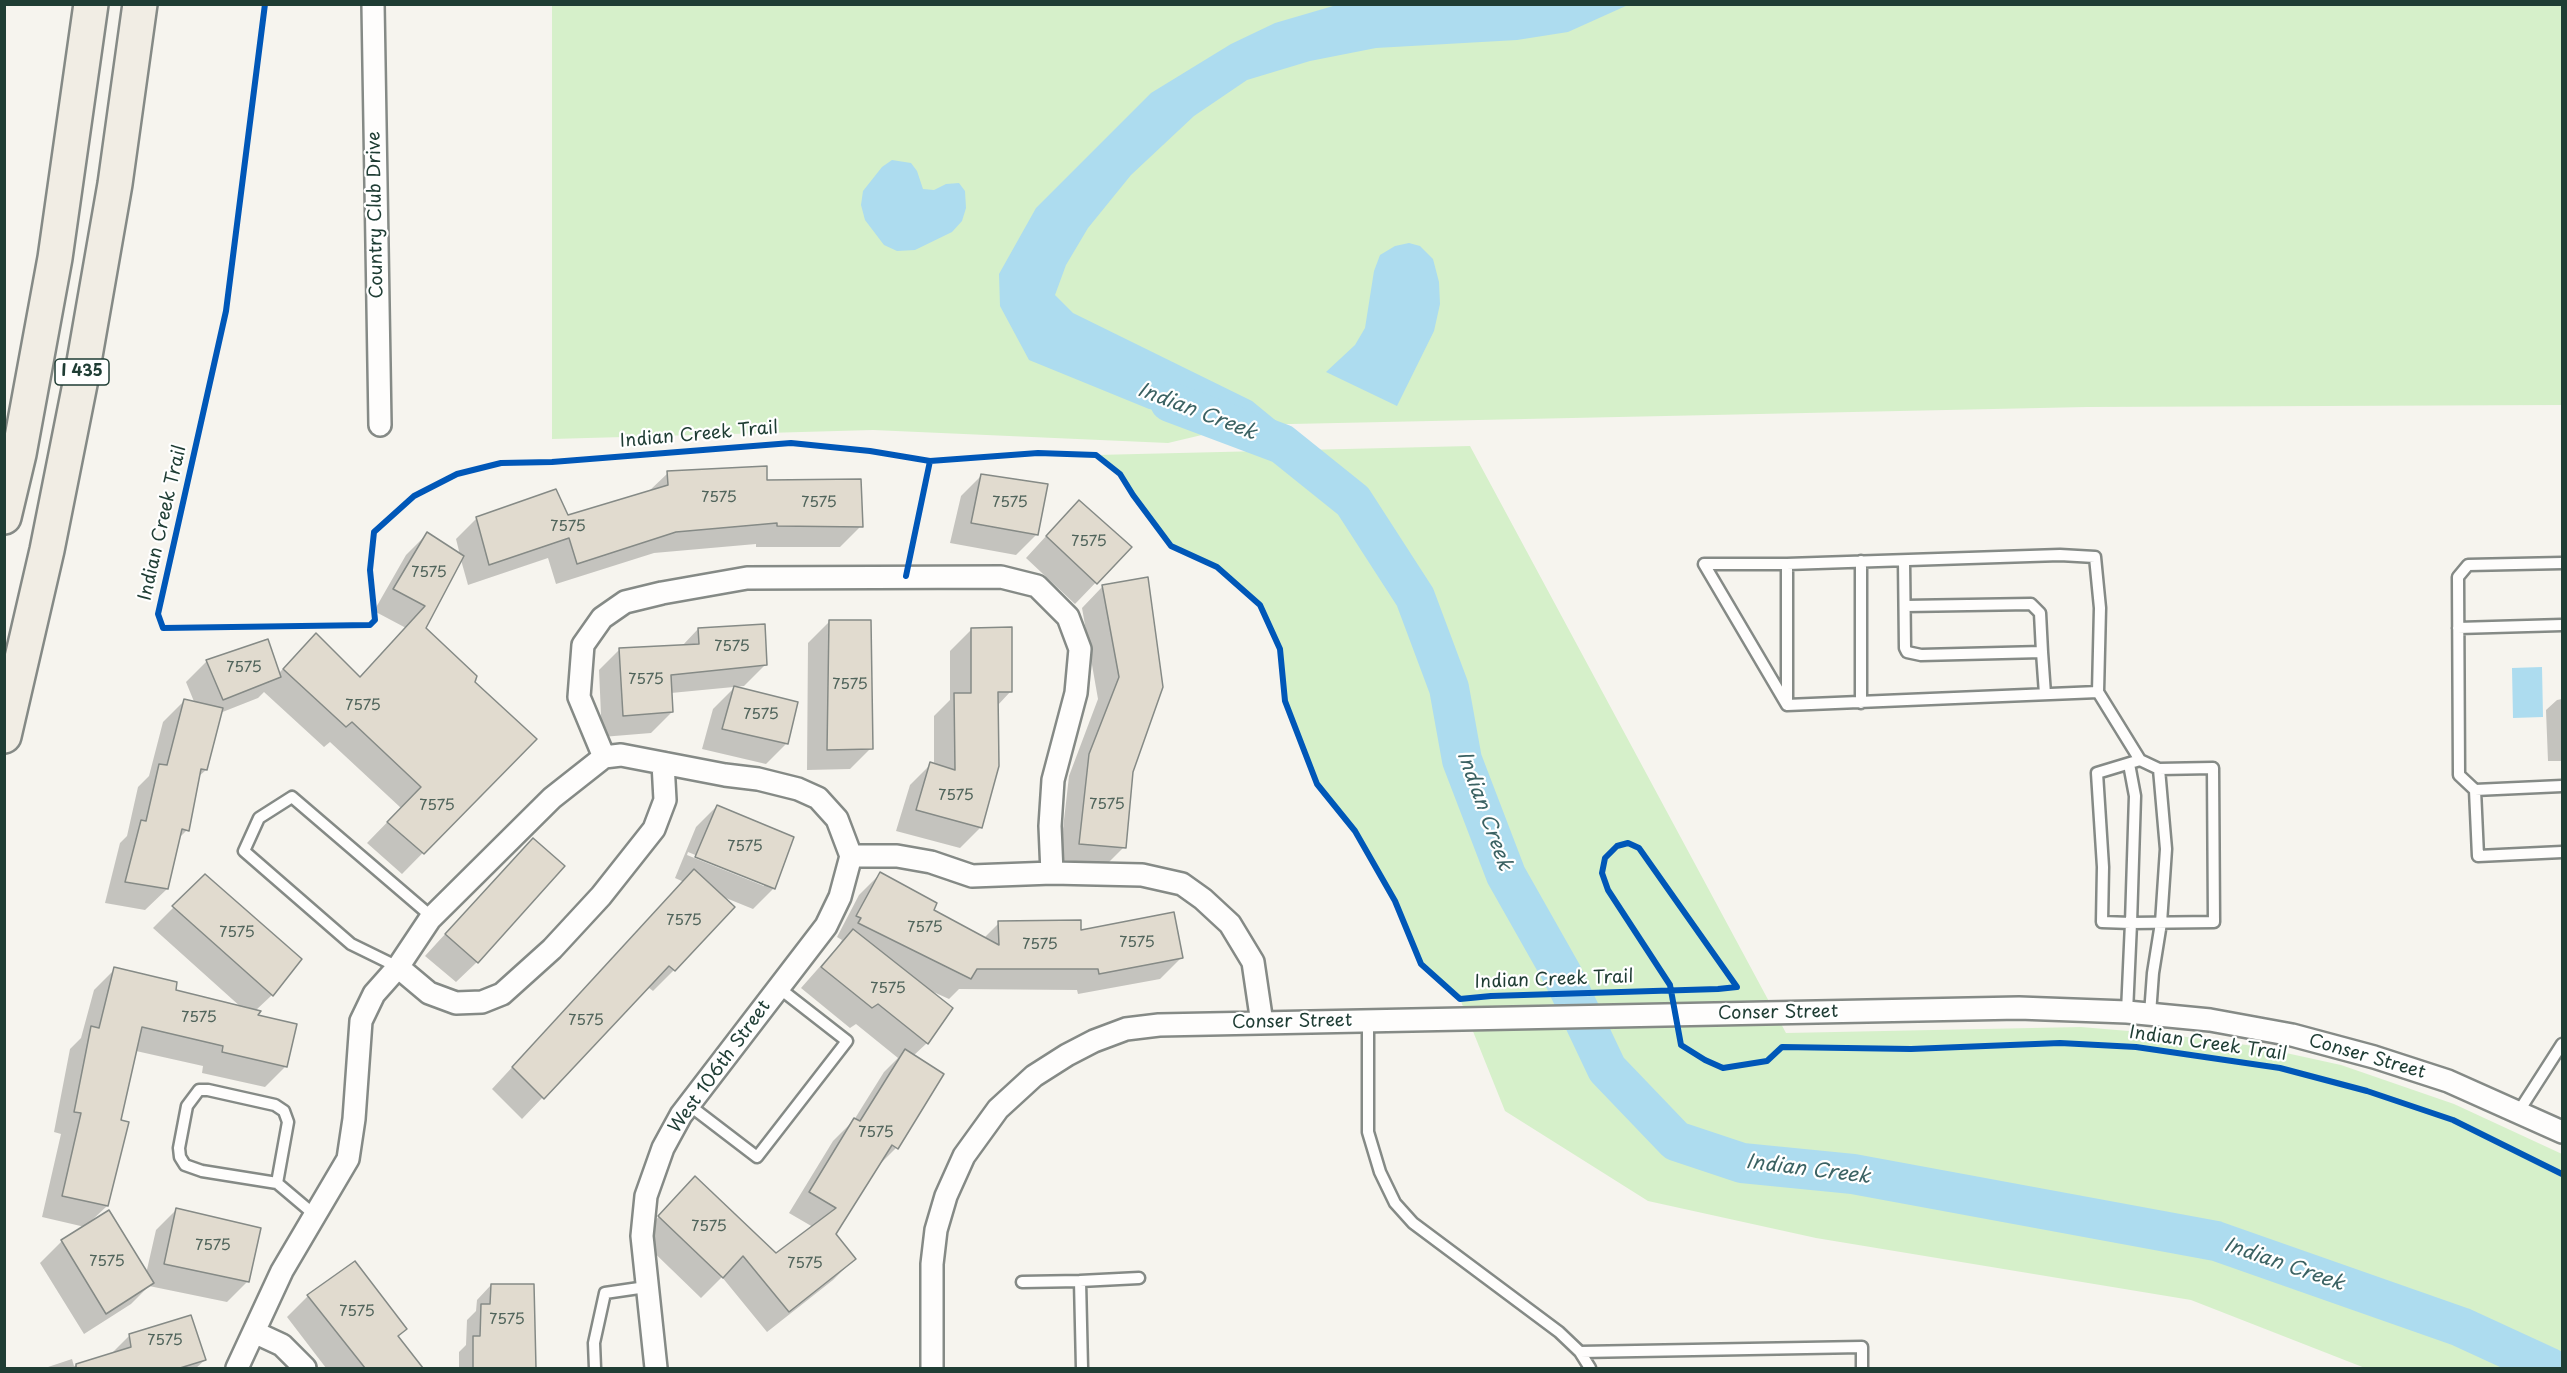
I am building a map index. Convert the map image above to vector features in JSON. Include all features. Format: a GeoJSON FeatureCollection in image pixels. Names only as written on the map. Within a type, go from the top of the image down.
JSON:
{"type":"FeatureCollection","features":[{"type":"Feature","properties":{"kind":"highway","name":"I 435"},"geometry":{"type":"LineString","coordinates":[[4,517],[19,454],[55,258],[91,4]]}},
{"type":"Feature","properties":{"kind":"highway","name":"I 435"},"geometry":{"type":"LineString","coordinates":[[4,736],[46,550],[81,379],[115,184],[140,4]]}},
{"type":"Feature","properties":{"kind":"street","name":"Country Club Drive"},"geometry":{"type":"LineString","coordinates":[[373,4],[380,425]]}},
{"type":"Feature","properties":{"kind":"street"},"geometry":{"type":"LineString","coordinates":[[604,757],[579,697],[583,645],[602,618],[625,602],[747,578],[1001,577],[1037,586],[1068,616],[1080,649],[1076,693],[1053,780],[1050,826],[1052,873]]}},
{"type":"Feature","properties":{"kind":"street"},"geometry":{"type":"LineString","coordinates":[[237,1368],[282,1271],[348,1159],[354,1119],[361,1021],[374,994],[398,967],[432,917],[552,798],[604,757],[621,755],[758,779],[798,789],[818,798],[837,819],[851,856],[897,856],[931,862],[972,876],[1052,873],[1142,875],[1182,884],[1203,899],[1230,924],[1253,962],[1262,1023]]}},
{"type":"Feature","properties":{"kind":"street"},"geometry":{"type":"LineString","coordinates":[[398,967],[429,993],[456,1003],[482,1002],[501,994],[552,949],[601,896],[654,829],[665,800],[663,763]]}},
{"type":"Feature","properties":{"kind":"street","name":"West 106th Street"},"geometry":{"type":"LineString","coordinates":[[657,1368],[642,1236],[646,1196],[663,1148],[689,1105],[826,926],[840,897],[851,856]]}},
{"type":"Feature","properties":{"kind":"street","name":"Conser Street"},"geometry":{"type":"LineString","coordinates":[[932,1368],[932,1264],[936,1230],[946,1196],[964,1156],[998,1109],[1034,1076],[1094,1041],[1126,1029],[1159,1025],[2019,1008],[2127,1011],[2210,1020],[2292,1035],[2374,1057],[2438,1078],[2519,1111],[2562,1132]]}},
{"type":"Feature","properties":{"kind":"street"},"geometry":{"type":"LineString","coordinates":[[254,1332],[282,1345],[305,1368]]}},
{"type":"Feature","properties":{"kind":"lane"},"geometry":{"type":"LineString","coordinates":[[1787,705],[1704,564],[1787,564],[2060,555],[2095,557],[2100,608],[2098,693],[2135,762],[2127,1011]]}},
{"type":"Feature","properties":{"kind":"lane"},"geometry":{"type":"LineString","coordinates":[[1861,561],[1861,703]]}},
{"type":"Feature","properties":{"kind":"lane"},"geometry":{"type":"LineString","coordinates":[[1904,561],[1905,648],[1907,652],[1921,655],[2042,652]]}},
{"type":"Feature","properties":{"kind":"lane"},"geometry":{"type":"LineString","coordinates":[[2562,563],[2468,565],[2458,577],[2459,775],[2475,790],[2478,855],[2562,852]]}},
{"type":"Feature","properties":{"kind":"lane"},"geometry":{"type":"LineString","coordinates":[[1787,564],[1787,705]]}},
{"type":"Feature","properties":{"kind":"lane"},"geometry":{"type":"LineString","coordinates":[[1905,606],[2031,604],[2040,613],[2045,694]]}},
{"type":"Feature","properties":{"kind":"lane"},"geometry":{"type":"LineString","coordinates":[[2458,628],[2562,625]]}},
{"type":"Feature","properties":{"kind":"lane"},"geometry":{"type":"LineString","coordinates":[[1787,705],[2098,693]]}},
{"type":"Feature","properties":{"kind":"lane"},"geometry":{"type":"LineString","coordinates":[[2135,762],[2158,769],[2213,768],[2214,922],[2102,922],[2103,867],[2097,773],[2135,762]]}},
{"type":"Feature","properties":{"kind":"lane"},"geometry":{"type":"LineString","coordinates":[[2150,1014],[2153,973],[2161,923],[2166,849],[2158,769]]}},
{"type":"Feature","properties":{"kind":"lane"},"geometry":{"type":"LineString","coordinates":[[2475,790],[2562,786]]}},
{"type":"Feature","properties":{"kind":"lane"},"geometry":{"type":"LineString","coordinates":[[398,967],[351,944],[244,851],[259,818],[292,797],[432,917]]}},
{"type":"Feature","properties":{"kind":"lane"},"geometry":{"type":"LineString","coordinates":[[689,1105],[757,1157],[847,1041],[779,988]]}},
{"type":"Feature","properties":{"kind":"lane"},"geometry":{"type":"LineString","coordinates":[[1368,1021],[1368,1132],[1380,1172],[1395,1203],[1413,1223],[1559,1332],[1580,1352],[1590,1368]]}},
{"type":"Feature","properties":{"kind":"lane"},"geometry":{"type":"LineString","coordinates":[[2519,1111],[2562,1044]]}},
{"type":"Feature","properties":{"kind":"lane"},"geometry":{"type":"LineString","coordinates":[[277,1182],[288,1122],[284,1111],[275,1105],[199,1090],[187,1106],[179,1148],[180,1157],[185,1165],[202,1171],[277,1182],[316,1216]]}},
{"type":"Feature","properties":{"kind":"lane"},"geometry":{"type":"LineString","coordinates":[[1022,1282],[1139,1278]]}},
{"type":"Feature","properties":{"kind":"lane"},"geometry":{"type":"LineString","coordinates":[[1080,1281],[1082,1368]]}},
{"type":"Feature","properties":{"kind":"lane"},"geometry":{"type":"LineString","coordinates":[[595,1368],[594,1343],[605,1293],[646,1287]]}},
{"type":"Feature","properties":{"kind":"lane"},"geometry":{"type":"LineString","coordinates":[[1580,1352],[1862,1347],[1862,1368]]}},
{"type":"Feature","properties":{"kind":"green space"},"geometry":{"type":"Polygon","coordinates":[[[552,5],[2562,5],[2562,405],[2087,407],[1244,425],[1168,443],[873,430],[552,439],[552,5]]]}},
{"type":"Feature","properties":{"kind":"green space"},"geometry":{"type":"Polygon","coordinates":[[[1470,446],[1786,1033],[2081,1027],[2164,1034],[2254,1046],[2341,1065],[2454,1104],[2562,1154],[2562,1368],[2365,1368],[2191,1300],[1816,1238],[1648,1201],[1505,1111],[1460,999],[1421,964],[1395,901],[1355,831],[1317,784],[1285,701],[1280,649],[1260,605],[1217,567],[1171,546],[1120,474],[1096,455],[1470,446]]]}},
{"type":"Feature","properties":{"kind":"water"},"geometry":{"type":"Polygon","coordinates":[[[1340,4],[1628,5],[1568,32],[1517,40],[1376,48],[1310,61],[1247,80],[1194,116],[1131,175],[1088,228],[1066,265],[1055,295],[1073,313],[1252,401],[1280,424],[1244,425],[1149,409],[1029,360],[1000,306],[999,274],[1036,208],[1151,93],[1231,44],[1275,23],[1340,4]]]}},
{"type":"Feature","properties":{"kind":"water"},"geometry":{"type":"Polygon","coordinates":[[[892,160],[911,163],[917,171],[923,189],[934,190],[946,184],[959,183],[965,191],[966,208],[962,221],[952,232],[915,250],[897,251],[884,245],[865,220],[861,205],[863,191],[882,167],[892,160]]]}},
{"type":"Feature","properties":{"kind":"water"},"geometry":{"type":"Polygon","coordinates":[[[1409,243],[1420,246],[1433,259],[1439,282],[1440,304],[1434,331],[1397,406],[1326,372],[1355,345],[1365,328],[1374,271],[1380,255],[1395,246],[1409,243]]]}},
{"type":"Feature","properties":{"kind":"water"},"geometry":{"type":"Polygon","coordinates":[[[2542,667],[2543,717],[2513,718],[2512,668],[2542,667]]]}},
{"type":"Feature","properties":{"kind":"building"},"geometry":{"type":"Polygon","coordinates":[[[767,466],[767,480],[861,479],[863,527],[777,526],[777,523],[676,532],[577,564],[569,538],[489,565],[476,517],[556,489],[568,515],[668,485],[667,471],[767,466]]]}},
{"type":"Feature","properties":{"kind":"building"},"geometry":{"type":"Polygon","coordinates":[[[981,474],[1048,484],[1038,535],[971,523],[981,474]]]}},
{"type":"Feature","properties":{"kind":"building"},"geometry":{"type":"Polygon","coordinates":[[[1079,500],[1132,547],[1097,584],[1046,536],[1079,500]]]}},
{"type":"Feature","properties":{"kind":"building"},"geometry":{"type":"Polygon","coordinates":[[[427,532],[464,556],[426,628],[477,676],[475,682],[537,739],[424,854],[387,822],[421,787],[352,722],[346,727],[283,669],[316,633],[360,677],[425,606],[393,589],[427,532]]]}},
{"type":"Feature","properties":{"kind":"building"},"geometry":{"type":"Polygon","coordinates":[[[1148,577],[1163,687],[1133,772],[1126,848],[1079,844],[1089,754],[1119,677],[1102,585],[1148,577]]]}},
{"type":"Feature","properties":{"kind":"building"},"geometry":{"type":"Polygon","coordinates":[[[829,620],[871,620],[873,749],[827,750],[829,620]]]}},
{"type":"Feature","properties":{"kind":"building"},"geometry":{"type":"Polygon","coordinates":[[[765,624],[767,665],[671,675],[673,712],[623,716],[619,648],[699,644],[698,628],[765,624]]]}},
{"type":"Feature","properties":{"kind":"building"},"geometry":{"type":"Polygon","coordinates":[[[1012,627],[1012,692],[998,692],[999,766],[982,828],[916,810],[930,762],[955,770],[954,693],[971,693],[971,628],[1012,627]]]}},
{"type":"Feature","properties":{"kind":"building"},"geometry":{"type":"Polygon","coordinates":[[[268,639],[281,677],[223,700],[206,660],[268,639]]]}},
{"type":"Feature","properties":{"kind":"building"},"geometry":{"type":"Polygon","coordinates":[[[734,686],[798,702],[788,744],[722,729],[734,686]]]}},
{"type":"Feature","properties":{"kind":"building"},"geometry":{"type":"Polygon","coordinates":[[[184,699],[223,708],[207,770],[201,769],[189,831],[182,829],[168,889],[125,882],[141,820],[146,821],[159,764],[167,765],[184,699]]]}},
{"type":"Feature","properties":{"kind":"building"},"geometry":{"type":"Polygon","coordinates":[[[717,805],[794,837],[775,889],[695,857],[717,805]]]}},
{"type":"Feature","properties":{"kind":"building"},"geometry":{"type":"Polygon","coordinates":[[[533,838],[565,866],[478,963],[445,934],[533,838]]]}},
{"type":"Feature","properties":{"kind":"building"},"geometry":{"type":"Polygon","coordinates":[[[694,869],[735,907],[675,971],[669,966],[544,1099],[512,1067],[694,869]]]}},
{"type":"Feature","properties":{"kind":"building"},"geometry":{"type":"Polygon","coordinates":[[[880,872],[937,903],[934,910],[999,945],[998,921],[1081,920],[1081,930],[1174,912],[1183,958],[1099,974],[1098,969],[977,969],[971,979],[858,923],[861,918],[856,916],[880,872]]]}},
{"type":"Feature","properties":{"kind":"building"},"geometry":{"type":"Polygon","coordinates":[[[205,874],[302,959],[273,996],[172,906],[205,874]]]}},
{"type":"Feature","properties":{"kind":"building"},"geometry":{"type":"Polygon","coordinates":[[[853,929],[953,1008],[928,1044],[878,1004],[872,1008],[821,967],[853,929]]]}},
{"type":"Feature","properties":{"kind":"building"},"geometry":{"type":"Polygon","coordinates":[[[114,967],[177,982],[176,990],[261,1011],[258,1015],[297,1024],[287,1067],[222,1052],[223,1046],[142,1027],[121,1120],[129,1122],[108,1206],[62,1196],[81,1113],[74,1112],[91,1026],[99,1028],[114,967]]]}},
{"type":"Feature","properties":{"kind":"building"},"geometry":{"type":"Polygon","coordinates":[[[905,1049],[944,1074],[898,1149],[892,1145],[836,1234],[856,1259],[789,1312],[743,1256],[723,1278],[658,1216],[695,1176],[776,1253],[836,1208],[809,1192],[854,1118],[860,1121],[905,1049]]]}},
{"type":"Feature","properties":{"kind":"building"},"geometry":{"type":"Polygon","coordinates":[[[176,1208],[261,1228],[249,1282],[164,1264],[176,1208]]]}},
{"type":"Feature","properties":{"kind":"building"},"geometry":{"type":"Polygon","coordinates":[[[109,1210],[154,1283],[106,1314],[61,1240],[109,1210]]]}},
{"type":"Feature","properties":{"kind":"building"},"geometry":{"type":"Polygon","coordinates":[[[355,1261],[407,1329],[398,1336],[423,1368],[365,1368],[307,1295],[355,1261]]]}},
{"type":"Feature","properties":{"kind":"building"},"geometry":{"type":"Polygon","coordinates":[[[491,1284],[534,1284],[536,1368],[473,1368],[473,1336],[480,1336],[481,1304],[490,1304],[491,1284]]]}},
{"type":"Feature","properties":{"kind":"building"},"geometry":{"type":"Polygon","coordinates":[[[191,1315],[206,1360],[180,1368],[76,1368],[76,1364],[131,1347],[129,1334],[191,1315]]]}},
{"type":"Feature","properties":{"kind":"waterway","name":"Indian Creek"},"geometry":{"type":"LineString","coordinates":[[1170,402],[1282,444],[1353,501],[1415,597],[1449,688],[1462,760],[1506,875],[1562,974],[1607,1069],[1676,1141],[1742,1163],[1853,1174],[2216,1241],[2461,1327],[2550,1368]]}},
{"type":"Feature","properties":{"kind":"cycle path","name":"Indian Creek Trail"},"geometry":{"type":"LineString","coordinates":[[265,4],[226,311],[158,614],[163,628],[370,625],[375,620],[370,570],[374,532],[414,496],[457,474],[501,463],[552,462],[791,443],[870,451],[930,461],[1038,453],[1096,455],[1120,474],[1171,546],[1217,567],[1260,605],[1280,649],[1285,701],[1317,784],[1355,831],[1395,901],[1421,964],[1460,999],[1491,996],[1718,989],[1737,987],[1639,848],[1628,843],[1617,846],[1605,858],[1602,873],[1608,890],[1670,985],[1681,1045],[1723,1068],[1767,1061],[1782,1047],[1911,1049],[2060,1043],[2136,1047],[2280,1068],[2367,1091],[2453,1120],[2562,1174]]}},
{"type":"Feature","properties":{"kind":"cycle path"},"geometry":{"type":"LineString","coordinates":[[906,576],[930,461]]}}]}
